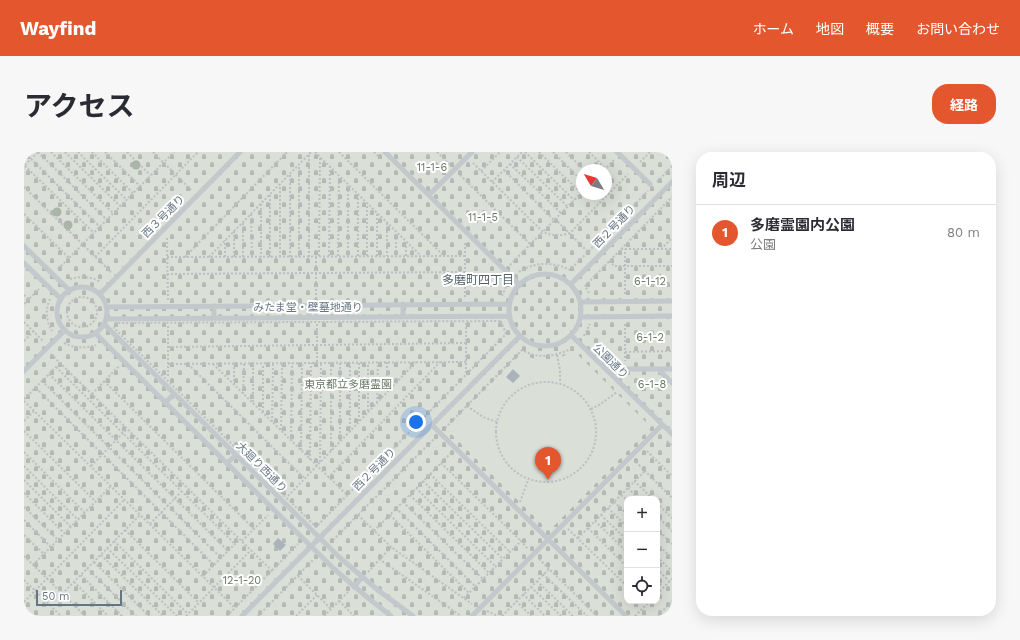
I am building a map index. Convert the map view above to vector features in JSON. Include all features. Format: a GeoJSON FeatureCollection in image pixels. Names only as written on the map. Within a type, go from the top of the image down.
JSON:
{"type":"FeatureCollection","features":[{"type":"Feature","properties":{"kind":"lane","name":"西３号通り"},"geometry":{"type":"LineString","coordinates":[[100,294],[240,152]]}},
{"type":"Feature","properties":{"kind":"lane"},"geometry":{"type":"LineString","coordinates":[[385,152],[520,285]]}},
{"type":"Feature","properties":{"kind":"lane"},"geometry":{"type":"LineString","coordinates":[[429,195],[472,152]]}},
{"type":"Feature","properties":{"kind":"lane"},"geometry":{"type":"LineString","coordinates":[[618,153],[650,184]]}},
{"type":"Feature","properties":{"kind":"lane","name":"西２号通り"},"geometry":{"type":"LineString","coordinates":[[571,284],[672,182]]}},
{"type":"Feature","properties":{"kind":"lane"},"geometry":{"type":"LineString","coordinates":[[24,246],[70,291]]}},
{"type":"Feature","properties":{"kind":"lane"},"geometry":{"type":"LineString","coordinates":[[24,263],[61,299]]}},
{"type":"Feature","properties":{"kind":"lane"},"geometry":{"type":"LineString","coordinates":[[542,274],[561,277],[571,284],[581,302],[581,317],[576,330],[559,343],[546,346],[532,344],[520,336],[514,327],[510,316],[510,304],[515,290],[520,285],[530,278],[542,274]]}},
{"type":"Feature","properties":{"kind":"lane"},"geometry":{"type":"LineString","coordinates":[[77,288],[87,288],[100,294],[106,306],[106,318],[104,324],[95,333],[78,337],[65,330],[59,322],[57,312],[61,299],[70,291],[77,288]]}},
{"type":"Feature","properties":{"kind":"lane"},"geometry":{"type":"LineString","coordinates":[[581,302],[672,301]]}},
{"type":"Feature","properties":{"kind":"lane"},"geometry":{"type":"LineString","coordinates":[[403,304],[403,317]]}},
{"type":"Feature","properties":{"kind":"lane","name":"みたま堂・壁墓地通り"},"geometry":{"type":"LineString","coordinates":[[106,306],[510,304]]}},
{"type":"Feature","properties":{"kind":"lane"},"geometry":{"type":"LineString","coordinates":[[310,305],[310,317]]}},
{"type":"Feature","properties":{"kind":"lane"},"geometry":{"type":"LineString","coordinates":[[214,306],[214,318]]}},
{"type":"Feature","properties":{"kind":"lane","name":"みたま堂・壁墓地通り"},"geometry":{"type":"LineString","coordinates":[[106,318],[510,316]]}},
{"type":"Feature","properties":{"kind":"lane"},"geometry":{"type":"LineString","coordinates":[[581,317],[672,316]]}},
{"type":"Feature","properties":{"kind":"lane","name":"大廻り西通り"},"geometry":{"type":"LineString","coordinates":[[104,324],[319,538],[413,616]]}},
{"type":"Feature","properties":{"kind":"lane"},"geometry":{"type":"LineString","coordinates":[[24,371],[65,330]]}},
{"type":"Feature","properties":{"kind":"lane","name":"大廻り西通り"},"geometry":{"type":"LineString","coordinates":[[95,333],[352,588],[391,616]]}},
{"type":"Feature","properties":{"kind":"lane","name":"公園通り"},"geometry":{"type":"LineString","coordinates":[[571,335],[672,434]]}},
{"type":"Feature","properties":{"kind":"lane","name":"西２号通り"},"geometry":{"type":"LineString","coordinates":[[242,616],[520,336]]}},
{"type":"Feature","properties":{"kind":"lane"},"geometry":{"type":"LineString","coordinates":[[625,369],[672,369]]}},
{"type":"Feature","properties":{"kind":"lane"},"geometry":{"type":"LineString","coordinates":[[658,369],[672,383]]}},
{"type":"Feature","properties":{"kind":"lane"},"geometry":{"type":"LineString","coordinates":[[165,402],[174,394]]}},
{"type":"Feature","properties":{"kind":"lane"},"geometry":{"type":"LineString","coordinates":[[432,425],[626,616]]}},
{"type":"Feature","properties":{"kind":"lane"},"geometry":{"type":"LineString","coordinates":[[472,616],[662,425]]}},
{"type":"Feature","properties":{"kind":"lane"},"geometry":{"type":"LineString","coordinates":[[227,463],[236,455]]}},
{"type":"Feature","properties":{"kind":"lane"},"geometry":{"type":"LineString","coordinates":[[352,588],[364,576]]}},
{"type":"Feature","properties":{"kind":"path"},"geometry":{"type":"LineString","coordinates":[[94,233],[24,166],[38,152],[107,220]]}},
{"type":"Feature","properties":{"kind":"path"},"geometry":{"type":"LineString","coordinates":[[51,152],[113,213]]}},
{"type":"Feature","properties":{"kind":"path"},"geometry":{"type":"LineString","coordinates":[[65,152],[120,206]]}},
{"type":"Feature","properties":{"kind":"path"},"geometry":{"type":"LineString","coordinates":[[78,152],[127,200]]}},
{"type":"Feature","properties":{"kind":"path"},"geometry":{"type":"LineString","coordinates":[[92,152],[133,193]]}},
{"type":"Feature","properties":{"kind":"path"},"geometry":{"type":"LineString","coordinates":[[105,152],[140,186]]}},
{"type":"Feature","properties":{"kind":"path"},"geometry":{"type":"LineString","coordinates":[[127,152],[151,175]]}},
{"type":"Feature","properties":{"kind":"path"},"geometry":{"type":"LineString","coordinates":[[152,152],[191,190]]}},
{"type":"Feature","properties":{"kind":"path"},"geometry":{"type":"LineString","coordinates":[[56,271],[174,152]]}},
{"type":"Feature","properties":{"kind":"path"},"geometry":{"type":"LineString","coordinates":[[95,257],[198,152]]}},
{"type":"Feature","properties":{"kind":"path"},"geometry":{"type":"LineString","coordinates":[[184,258],[287,152]]}},
{"type":"Feature","properties":{"kind":"path"},"geometry":{"type":"LineString","coordinates":[[315,152],[420,256]]}},
{"type":"Feature","properties":{"kind":"path"},"geometry":{"type":"LineString","coordinates":[[339,152],[444,256]]}},
{"type":"Feature","properties":{"kind":"path"},"geometry":{"type":"LineString","coordinates":[[437,152],[530,244]]}},
{"type":"Feature","properties":{"kind":"path"},"geometry":{"type":"LineString","coordinates":[[481,171],[500,152]]}},
{"type":"Feature","properties":{"kind":"path"},"geometry":{"type":"LineString","coordinates":[[492,182],[522,152]]}},
{"type":"Feature","properties":{"kind":"path"},"geometry":{"type":"LineString","coordinates":[[525,152],[574,200]]}},
{"type":"Feature","properties":{"kind":"path"},"geometry":{"type":"LineString","coordinates":[[539,152],[576,187]]}},
{"type":"Feature","properties":{"kind":"path"},"geometry":{"type":"LineString","coordinates":[[553,152],[576,175]]}},
{"type":"Feature","properties":{"kind":"path"},"geometry":{"type":"LineString","coordinates":[[566,152],[578,164]]}},
{"type":"Feature","properties":{"kind":"path"},"geometry":{"type":"LineString","coordinates":[[589,152],[600,164]]}},
{"type":"Feature","properties":{"kind":"path"},"geometry":{"type":"LineString","coordinates":[[467,157],[543,232],[556,236],[570,234],[650,152]]}},
{"type":"Feature","properties":{"kind":"path"},"geometry":{"type":"LineString","coordinates":[[208,257],[310,153]]}},
{"type":"Feature","properties":{"kind":"path"},"geometry":{"type":"LineString","coordinates":[[309,257],[310,153]]}},
{"type":"Feature","properties":{"kind":"path"},"geometry":{"type":"LineString","coordinates":[[608,164],[618,153]]}},
{"type":"Feature","properties":{"kind":"path"},"geometry":{"type":"LineString","coordinates":[[316,300],[320,157]]}},
{"type":"Feature","properties":{"kind":"path"},"geometry":{"type":"LineString","coordinates":[[517,157],[568,207]]}},
{"type":"Feature","properties":{"kind":"path"},"geometry":{"type":"LineString","coordinates":[[31,159],[100,227]]}},
{"type":"Feature","properties":{"kind":"path"},"geometry":{"type":"LineString","coordinates":[[299,164],[299,257]]}},
{"type":"Feature","properties":{"kind":"path"},"geometry":{"type":"LineString","coordinates":[[510,164],[561,213]]}},
{"type":"Feature","properties":{"kind":"path"},"geometry":{"type":"LineString","coordinates":[[329,256],[330,166]]}},
{"type":"Feature","properties":{"kind":"path"},"geometry":{"type":"LineString","coordinates":[[519,272],[526,268],[541,264],[558,265],[570,270],[672,166]]}},
{"type":"Feature","properties":{"kind":"path"},"geometry":{"type":"LineString","coordinates":[[504,170],[588,252]]}},
{"type":"Feature","properties":{"kind":"path"},"geometry":{"type":"LineString","coordinates":[[290,174],[290,257]]}},
{"type":"Feature","properties":{"kind":"path"},"geometry":{"type":"LineString","coordinates":[[338,175],[338,256]]}},
{"type":"Feature","properties":{"kind":"path"},"geometry":{"type":"LineString","coordinates":[[280,184],[280,257]]}},
{"type":"Feature","properties":{"kind":"path"},"geometry":{"type":"LineString","coordinates":[[348,185],[348,256]]}},
{"type":"Feature","properties":{"kind":"path"},"geometry":{"type":"LineString","coordinates":[[24,187],[116,277]]}},
{"type":"Feature","properties":{"kind":"path"},"geometry":{"type":"LineString","coordinates":[[270,194],[270,257]]}},
{"type":"Feature","properties":{"kind":"path"},"geometry":{"type":"LineString","coordinates":[[358,194],[358,256]]}},
{"type":"Feature","properties":{"kind":"path"},"geometry":{"type":"LineString","coordinates":[[590,296],[585,286],[672,197]]}},
{"type":"Feature","properties":{"kind":"path"},"geometry":{"type":"LineString","coordinates":[[505,270],[576,198]]}},
{"type":"Feature","properties":{"kind":"path"},"geometry":{"type":"LineString","coordinates":[[261,204],[261,257]]}},
{"type":"Feature","properties":{"kind":"path"},"geometry":{"type":"LineString","coordinates":[[367,204],[367,256]]}},
{"type":"Feature","properties":{"kind":"path"},"geometry":{"type":"LineString","coordinates":[[252,213],[252,257]]}},
{"type":"Feature","properties":{"kind":"path"},"geometry":{"type":"LineString","coordinates":[[377,213],[377,256]]}},
{"type":"Feature","properties":{"kind":"path"},"geometry":{"type":"LineString","coordinates":[[24,214],[69,258]]}},
{"type":"Feature","properties":{"kind":"path"},"geometry":{"type":"LineString","coordinates":[[243,222],[243,257]]}},
{"type":"Feature","properties":{"kind":"path"},"geometry":{"type":"LineString","coordinates":[[387,223],[387,256]]}},
{"type":"Feature","properties":{"kind":"path"},"geometry":{"type":"LineString","coordinates":[[234,231],[234,257]]}},
{"type":"Feature","properties":{"kind":"path"},"geometry":{"type":"LineString","coordinates":[[396,232],[396,256]]}},
{"type":"Feature","properties":{"kind":"path"},"geometry":{"type":"LineString","coordinates":[[465,304],[465,242],[471,236]]}},
{"type":"Feature","properties":{"kind":"path"},"geometry":{"type":"LineString","coordinates":[[167,237],[168,301]]}},
{"type":"Feature","properties":{"kind":"path"},"geometry":{"type":"LineString","coordinates":[[662,249],[672,238]]}},
{"type":"Feature","properties":{"kind":"path"},"geometry":{"type":"LineString","coordinates":[[225,240],[225,257]]}},
{"type":"Feature","properties":{"kind":"path"},"geometry":{"type":"LineString","coordinates":[[406,241],[406,256]]}},
{"type":"Feature","properties":{"kind":"path"},"geometry":{"type":"LineString","coordinates":[[613,242],[621,249],[672,249]]}},
{"type":"Feature","properties":{"kind":"path"},"geometry":{"type":"LineString","coordinates":[[625,249],[625,295]]}},
{"type":"Feature","properties":{"kind":"path"},"geometry":{"type":"LineString","coordinates":[[601,254],[614,266],[672,266]]}},
{"type":"Feature","properties":{"kind":"path"},"geometry":{"type":"LineString","coordinates":[[167,257],[465,256]]}},
{"type":"Feature","properties":{"kind":"path"},"geometry":{"type":"LineString","coordinates":[[168,274],[465,272]]}},
{"type":"Feature","properties":{"kind":"path"},"geometry":{"type":"LineString","coordinates":[[66,280],[77,277],[88,277],[98,280],[105,285]]}},
{"type":"Feature","properties":{"kind":"path"},"geometry":{"type":"LineString","coordinates":[[24,304],[45,283]]}},
{"type":"Feature","properties":{"kind":"path"},"geometry":{"type":"LineString","coordinates":[[501,299],[507,283]]}},
{"type":"Feature","properties":{"kind":"path"},"geometry":{"type":"LineString","coordinates":[[24,295],[28,299]]}},
{"type":"Feature","properties":{"kind":"path"},"geometry":{"type":"LineString","coordinates":[[51,296],[47,307],[47,312],[48,324],[54,334]]}},
{"type":"Feature","properties":{"kind":"path"},"geometry":{"type":"LineString","coordinates":[[79,298],[90,299],[97,311],[95,321],[87,327],[77,327],[70,321],[67,312],[71,303],[79,298]]}},
{"type":"Feature","properties":{"kind":"path"},"geometry":{"type":"LineString","coordinates":[[466,316],[466,375],[473,383]]}},
{"type":"Feature","properties":{"kind":"path"},"geometry":{"type":"LineString","coordinates":[[316,527],[506,334],[500,321]]}},
{"type":"Feature","properties":{"kind":"path"},"geometry":{"type":"LineString","coordinates":[[24,322],[46,343]]}},
{"type":"Feature","properties":{"kind":"path"},"geometry":{"type":"LineString","coordinates":[[317,322],[317,363]]}},
{"type":"Feature","properties":{"kind":"path"},"geometry":{"type":"LineString","coordinates":[[625,322],[625,352],[672,351]]}},
{"type":"Feature","properties":{"kind":"path"},"geometry":{"type":"LineString","coordinates":[[168,323],[168,381]]}},
{"type":"Feature","properties":{"kind":"path"},"geometry":{"type":"LineString","coordinates":[[584,336],[590,323]]}},
{"type":"Feature","properties":{"kind":"path"},"geometry":{"type":"LineString","coordinates":[[24,341],[34,331]]}},
{"type":"Feature","properties":{"kind":"path"},"geometry":{"type":"LineString","coordinates":[[62,341],[71,346],[82,348],[99,343]]}},
{"type":"Feature","properties":{"kind":"path"},"geometry":{"type":"LineString","coordinates":[[168,347],[466,343]]}},
{"type":"Feature","properties":{"kind":"path"},"geometry":{"type":"LineString","coordinates":[[331,542],[522,350],[534,355],[542,356],[557,355],[573,348]]}},
{"type":"Feature","properties":{"kind":"path"},"geometry":{"type":"LineString","coordinates":[[49,352],[272,571]]}},
{"type":"Feature","properties":{"kind":"path"},"geometry":{"type":"LineString","coordinates":[[557,355],[560,370],[560,384]]}},
{"type":"Feature","properties":{"kind":"path"},"geometry":{"type":"LineString","coordinates":[[377,403],[378,362]]}},
{"type":"Feature","properties":{"kind":"path"},"geometry":{"type":"LineString","coordinates":[[387,362],[387,392]]}},
{"type":"Feature","properties":{"kind":"path"},"geometry":{"type":"LineString","coordinates":[[286,498],[416,362]]}},
{"type":"Feature","properties":{"kind":"path"},"geometry":{"type":"LineString","coordinates":[[328,478],[440,362]]}},
{"type":"Feature","properties":{"kind":"path"},"geometry":{"type":"LineString","coordinates":[[168,364],[466,362]]}},
{"type":"Feature","properties":{"kind":"path"},"geometry":{"type":"LineString","coordinates":[[60,363],[24,400],[235,608]]}},
{"type":"Feature","properties":{"kind":"path"},"geometry":{"type":"LineString","coordinates":[[281,431],[282,363]]}},
{"type":"Feature","properties":{"kind":"path"},"geometry":{"type":"LineString","coordinates":[[291,441],[292,363]]}},
{"type":"Feature","properties":{"kind":"path"},"geometry":{"type":"LineString","coordinates":[[301,451],[302,363]]}},
{"type":"Feature","properties":{"kind":"path"},"geometry":{"type":"LineString","coordinates":[[310,460],[311,363]]}},
{"type":"Feature","properties":{"kind":"path"},"geometry":{"type":"LineString","coordinates":[[320,462],[321,363]]}},
{"type":"Feature","properties":{"kind":"path"},"geometry":{"type":"LineString","coordinates":[[331,363],[331,451]]}},
{"type":"Feature","properties":{"kind":"path"},"geometry":{"type":"LineString","coordinates":[[340,363],[340,441]]}},
{"type":"Feature","properties":{"kind":"path"},"geometry":{"type":"LineString","coordinates":[[350,363],[350,432]]}},
{"type":"Feature","properties":{"kind":"path"},"geometry":{"type":"LineString","coordinates":[[359,363],[359,422]]}},
{"type":"Feature","properties":{"kind":"path"},"geometry":{"type":"LineString","coordinates":[[368,363],[368,412]]}},
{"type":"Feature","properties":{"kind":"path"},"geometry":{"type":"LineString","coordinates":[[188,364],[304,479]]}},
{"type":"Feature","properties":{"kind":"path"},"geometry":{"type":"LineString","coordinates":[[213,364],[347,495]]}},
{"type":"Feature","properties":{"kind":"path"},"geometry":{"type":"LineString","coordinates":[[234,364],[234,385]]}},
{"type":"Feature","properties":{"kind":"path"},"geometry":{"type":"LineString","coordinates":[[243,394],[244,364]]}},
{"type":"Feature","properties":{"kind":"path"},"geometry":{"type":"LineString","coordinates":[[253,364],[253,404]]}},
{"type":"Feature","properties":{"kind":"path"},"geometry":{"type":"LineString","coordinates":[[263,364],[263,413]]}},
{"type":"Feature","properties":{"kind":"path"},"geometry":{"type":"LineString","coordinates":[[272,422],[273,364]]}},
{"type":"Feature","properties":{"kind":"path"},"geometry":{"type":"LineString","coordinates":[[92,394],[121,365]]}},
{"type":"Feature","properties":{"kind":"path"},"geometry":{"type":"LineString","coordinates":[[56,367],[235,544]]}},
{"type":"Feature","properties":{"kind":"path"},"geometry":{"type":"LineString","coordinates":[[49,374],[228,551]]}},
{"type":"Feature","properties":{"kind":"path"},"geometry":{"type":"LineString","coordinates":[[42,381],[221,558]]}},
{"type":"Feature","properties":{"kind":"path"},"geometry":{"type":"LineString","coordinates":[[104,381],[254,529]]}},
{"type":"Feature","properties":{"kind":"path"},"geometry":{"type":"LineString","coordinates":[[544,382],[560,384],[573,389],[583,398],[591,409],[596,423],[596,438],[592,453],[584,465],[572,475],[558,481],[543,482],[528,479],[516,473],[506,462],[499,450],[496,436],[497,422],[503,406],[514,394],[528,385],[544,382]]}},
{"type":"Feature","properties":{"kind":"path"},"geometry":{"type":"LineString","coordinates":[[36,388],[214,565]]}},
{"type":"Feature","properties":{"kind":"path"},"geometry":{"type":"LineString","coordinates":[[591,409],[617,392]]}},
{"type":"Feature","properties":{"kind":"path"},"geometry":{"type":"LineString","coordinates":[[466,406],[483,418],[497,422]]}},
{"type":"Feature","properties":{"kind":"path"},"geometry":{"type":"LineString","coordinates":[[24,421],[34,411]]}},
{"type":"Feature","properties":{"kind":"path"},"geometry":{"type":"LineString","coordinates":[[91,466],[128,429]]}},
{"type":"Feature","properties":{"kind":"path"},"geometry":{"type":"LineString","coordinates":[[24,432],[96,502]]}},
{"type":"Feature","properties":{"kind":"path"},"geometry":{"type":"LineString","coordinates":[[641,446],[672,476]]}},
{"type":"Feature","properties":{"kind":"path"},"geometry":{"type":"LineString","coordinates":[[374,531],[456,448]]}},
{"type":"Feature","properties":{"kind":"path"},"geometry":{"type":"LineString","coordinates":[[24,452],[85,513]]}},
{"type":"Feature","properties":{"kind":"path"},"geometry":{"type":"LineString","coordinates":[[630,457],[672,498]]}},
{"type":"Feature","properties":{"kind":"path"},"geometry":{"type":"LineString","coordinates":[[441,463],[597,616]]}},
{"type":"Feature","properties":{"kind":"path"},"geometry":{"type":"LineString","coordinates":[[24,466],[78,520]]}},
{"type":"Feature","properties":{"kind":"path"},"geometry":{"type":"LineString","coordinates":[[578,538],[645,471]]}},
{"type":"Feature","properties":{"kind":"path"},"geometry":{"type":"LineString","coordinates":[[430,474],[510,552]]}},
{"type":"Feature","properties":{"kind":"path"},"geometry":{"type":"LineString","coordinates":[[516,508],[525,490],[528,479]]}},
{"type":"Feature","properties":{"kind":"path"},"geometry":{"type":"LineString","coordinates":[[24,480],[71,527]]}},
{"type":"Feature","properties":{"kind":"path"},"geometry":{"type":"LineString","coordinates":[[423,481],[503,560]]}},
{"type":"Feature","properties":{"kind":"path"},"geometry":{"type":"LineString","coordinates":[[634,481],[650,496]]}},
{"type":"Feature","properties":{"kind":"path"},"geometry":{"type":"LineString","coordinates":[[34,565],[111,486]]}},
{"type":"Feature","properties":{"kind":"path"},"geometry":{"type":"LineString","coordinates":[[416,488],[496,567]]}},
{"type":"Feature","properties":{"kind":"path"},"geometry":{"type":"LineString","coordinates":[[628,488],[636,496]]}},
{"type":"Feature","properties":{"kind":"path"},"geometry":{"type":"LineString","coordinates":[[150,524],[182,492]]}},
{"type":"Feature","properties":{"kind":"path"},"geometry":{"type":"LineString","coordinates":[[24,494],[65,534]]}},
{"type":"Feature","properties":{"kind":"path"},"geometry":{"type":"LineString","coordinates":[[621,494],[624,497]]}},
{"type":"Feature","properties":{"kind":"path"},"geometry":{"type":"LineString","coordinates":[[410,495],[489,573]]}},
{"type":"Feature","properties":{"kind":"path"},"geometry":{"type":"LineString","coordinates":[[24,602],[125,499]]}},
{"type":"Feature","properties":{"kind":"path"},"geometry":{"type":"LineString","coordinates":[[403,502],[483,580]]}},
{"type":"Feature","properties":{"kind":"path"},"geometry":{"type":"LineString","coordinates":[[614,502],[624,511]]}},
{"type":"Feature","properties":{"kind":"path"},"geometry":{"type":"LineString","coordinates":[[660,506],[672,518]]}},
{"type":"Feature","properties":{"kind":"path"},"geometry":{"type":"LineString","coordinates":[[24,507],[58,540]]}},
{"type":"Feature","properties":{"kind":"path"},"geometry":{"type":"LineString","coordinates":[[396,508],[476,586]]}},
{"type":"Feature","properties":{"kind":"path"},"geometry":{"type":"LineString","coordinates":[[608,508],[624,524]]}},
{"type":"Feature","properties":{"kind":"path"},"geometry":{"type":"LineString","coordinates":[[242,541],[270,513]]}},
{"type":"Feature","properties":{"kind":"path"},"geometry":{"type":"LineString","coordinates":[[62,594],[140,515]]}},
{"type":"Feature","properties":{"kind":"path"},"geometry":{"type":"LineString","coordinates":[[358,515],[391,547],[464,598],[480,608],[498,616]]}},
{"type":"Feature","properties":{"kind":"path"},"geometry":{"type":"LineString","coordinates":[[390,515],[469,593]]}},
{"type":"Feature","properties":{"kind":"path"},"geometry":{"type":"LineString","coordinates":[[601,515],[624,537]]}},
{"type":"Feature","properties":{"kind":"path"},"geometry":{"type":"LineString","coordinates":[[660,519],[672,531]]}},
{"type":"Feature","properties":{"kind":"path"},"geometry":{"type":"LineString","coordinates":[[24,520],[51,547]]}},
{"type":"Feature","properties":{"kind":"path"},"geometry":{"type":"LineString","coordinates":[[595,521],[624,549]]}},
{"type":"Feature","properties":{"kind":"path"},"geometry":{"type":"LineString","coordinates":[[563,524],[624,583]]}},
{"type":"Feature","properties":{"kind":"path"},"geometry":{"type":"LineString","coordinates":[[588,528],[624,564]]}},
{"type":"Feature","properties":{"kind":"path"},"geometry":{"type":"LineString","coordinates":[[125,530],[199,603]]}},
{"type":"Feature","properties":{"kind":"path"},"geometry":{"type":"LineString","coordinates":[[660,532],[672,544]]}},
{"type":"Feature","properties":{"kind":"path"},"geometry":{"type":"LineString","coordinates":[[24,534],[44,554]]}},
{"type":"Feature","properties":{"kind":"path"},"geometry":{"type":"LineString","coordinates":[[203,576],[240,539]]}},
{"type":"Feature","properties":{"kind":"path"},"geometry":{"type":"LineString","coordinates":[[114,541],[187,615],[251,550]]}},
{"type":"Feature","properties":{"kind":"path"},"geometry":{"type":"LineString","coordinates":[[464,598],[521,541]]}},
{"type":"Feature","properties":{"kind":"path"},"geometry":{"type":"LineString","coordinates":[[227,616],[300,543]]}},
{"type":"Feature","properties":{"kind":"path"},"geometry":{"type":"LineString","coordinates":[[364,576],[391,547]]}},
{"type":"Feature","properties":{"kind":"path"},"geometry":{"type":"LineString","coordinates":[[660,547],[672,558]]}},
{"type":"Feature","properties":{"kind":"path"},"geometry":{"type":"LineString","coordinates":[[107,548],[177,616]]}},
{"type":"Feature","properties":{"kind":"path"},"geometry":{"type":"LineString","coordinates":[[101,555],[163,616]]}},
{"type":"Feature","properties":{"kind":"path"},"geometry":{"type":"LineString","coordinates":[[24,556],[85,616]]}},
{"type":"Feature","properties":{"kind":"path"},"geometry":{"type":"LineString","coordinates":[[258,616],[315,558]]}},
{"type":"Feature","properties":{"kind":"path"},"geometry":{"type":"LineString","coordinates":[[379,559],[461,616]]}},
{"type":"Feature","properties":{"kind":"path"},"geometry":{"type":"LineString","coordinates":[[660,560],[672,571]]}},
{"type":"Feature","properties":{"kind":"path"},"geometry":{"type":"LineString","coordinates":[[94,562],[149,616]]}},
{"type":"Feature","properties":{"kind":"path"},"geometry":{"type":"LineString","coordinates":[[87,568],[136,616]]}},
{"type":"Feature","properties":{"kind":"path"},"geometry":{"type":"LineString","coordinates":[[502,616],[549,568]]}},
{"type":"Feature","properties":{"kind":"path"},"geometry":{"type":"LineString","coordinates":[[660,572],[669,581]]}},
{"type":"Feature","properties":{"kind":"path"},"geometry":{"type":"LineString","coordinates":[[543,574],[587,616]]}},
{"type":"Feature","properties":{"kind":"path"},"geometry":{"type":"LineString","coordinates":[[81,575],[122,616]]}},
{"type":"Feature","properties":{"kind":"path"},"geometry":{"type":"LineString","coordinates":[[298,576],[331,609]]}},
{"type":"Feature","properties":{"kind":"path"},"geometry":{"type":"LineString","coordinates":[[660,590],[672,578]]}},
{"type":"Feature","properties":{"kind":"path"},"geometry":{"type":"LineString","coordinates":[[24,580],[61,616]]}},
{"type":"Feature","properties":{"kind":"path"},"geometry":{"type":"LineString","coordinates":[[537,580],[573,616]]}},
{"type":"Feature","properties":{"kind":"path"},"geometry":{"type":"LineString","coordinates":[[74,582],[108,616]]}},
{"type":"Feature","properties":{"kind":"path"},"geometry":{"type":"LineString","coordinates":[[660,584],[663,587]]}},
{"type":"Feature","properties":{"kind":"path"},"geometry":{"type":"LineString","coordinates":[[531,587],[560,616]]}},
{"type":"Feature","properties":{"kind":"path"},"geometry":{"type":"LineString","coordinates":[[324,616],[352,588]]}},
{"type":"Feature","properties":{"kind":"path"},"geometry":{"type":"LineString","coordinates":[[523,594],[545,616]]}},
{"type":"Feature","properties":{"kind":"path"},"geometry":{"type":"LineString","coordinates":[[296,616],[317,595]]}},
{"type":"Feature","properties":{"kind":"path"},"geometry":{"type":"LineString","coordinates":[[339,601],[354,616]]}},
{"type":"Feature","properties":{"kind":"path"},"geometry":{"type":"LineString","coordinates":[[516,601],[531,616]]}},
{"type":"Feature","properties":{"kind":"path"},"geometry":{"type":"LineString","coordinates":[[658,616],[672,601]]}},
{"type":"Feature","properties":{"kind":"path"},"geometry":{"type":"LineString","coordinates":[[635,616],[646,605]]}},
{"type":"Feature","properties":{"kind":"green space","name":"東京都立多磨霊園"},"geometry":{"type":"Polygon","coordinates":[[[24,152],[672,152],[672,616],[24,616],[24,152]]]}},
{"type":"Feature","properties":{"kind":"green space"},"geometry":{"type":"Polygon","coordinates":[[[574,351],[651,427],[549,531],[446,429],[521,354],[534,359],[548,360],[561,357],[574,351]]]}},
{"type":"Feature","properties":{"kind":"building"},"geometry":{"type":"Polygon","coordinates":[[[513,369],[520,376],[513,383],[506,377],[513,369]]]}},
{"type":"Feature","properties":{"kind":"building"},"geometry":{"type":"Polygon","coordinates":[[[278,538],[286,545],[280,551],[273,544],[278,538]]]}},
{"type":"Feature","properties":{"kind":"place","name":"多磨霊園内公園"},"geometry":{"type":"Point","coordinates":[548,480]}},
{"type":"Feature","properties":{"kind":"district","name":"多磨町四丁目"},"geometry":{"type":"Point","coordinates":[478,280]}},
{"type":"Feature","properties":{"kind":"park label","name":"11-1-6"},"geometry":{"type":"Point","coordinates":[432,167]}},
{"type":"Feature","properties":{"kind":"park label","name":"11-1-5"},"geometry":{"type":"Point","coordinates":[483,217]}},
{"type":"Feature","properties":{"kind":"park label","name":"6-1-12"},"geometry":{"type":"Point","coordinates":[650,281]}},
{"type":"Feature","properties":{"kind":"park label","name":"6-1-2"},"geometry":{"type":"Point","coordinates":[650,337]}},
{"type":"Feature","properties":{"kind":"park label","name":"6-1-8"},"geometry":{"type":"Point","coordinates":[652,384]}},
{"type":"Feature","properties":{"kind":"park label","name":"12-1-20"},"geometry":{"type":"Point","coordinates":[242,580]}}]}
